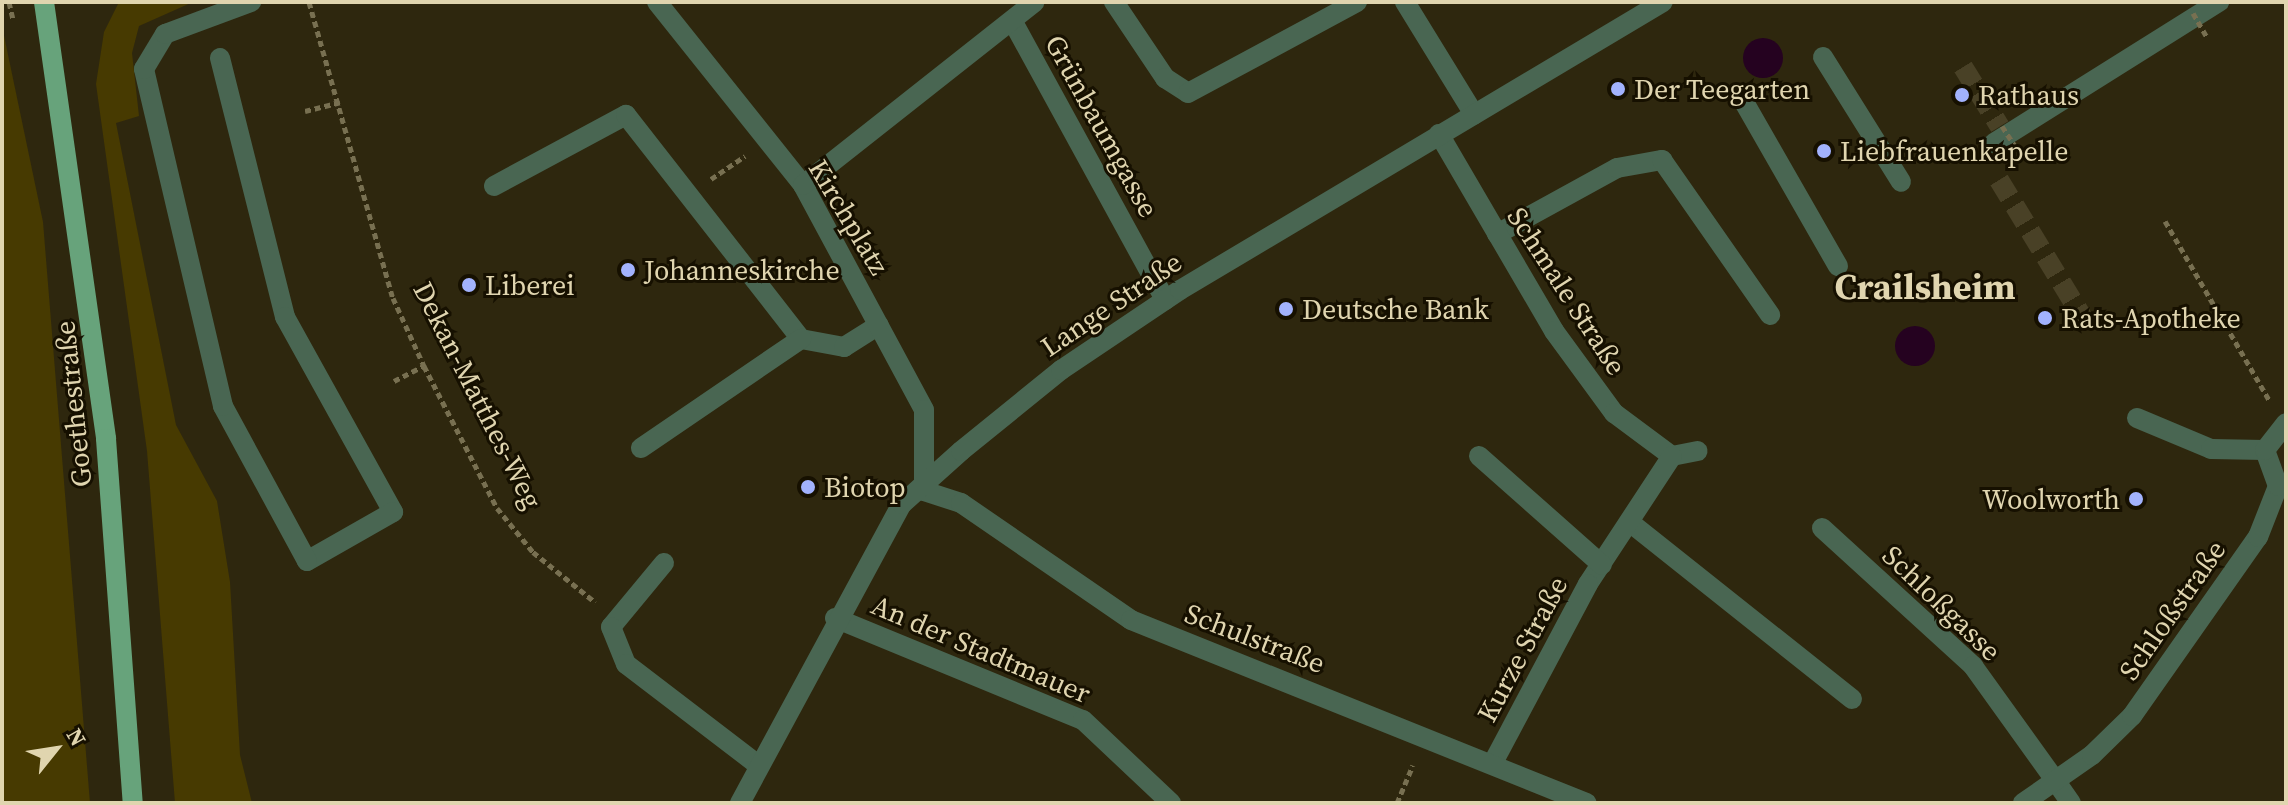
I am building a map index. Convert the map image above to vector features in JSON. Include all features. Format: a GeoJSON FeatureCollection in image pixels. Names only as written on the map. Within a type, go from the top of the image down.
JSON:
{"type":"FeatureCollection","features":[{"type":"Feature","properties":{"kind":"main road","name":"Goethestraße"},"geometry":{"type":"LineString","coordinates":[[44,2],[106,439],[133,803]]}},
{"type":"Feature","properties":{"kind":"street"},"geometry":{"type":"LineString","coordinates":[[220,58],[285,317],[393,512],[307,561],[223,406],[144,69],[165,34],[251,2]]}},
{"type":"Feature","properties":{"kind":"street","name":"Kirchplatz"},"geometry":{"type":"LineString","coordinates":[[657,2],[803,185],[924,410],[924,491]]}},
{"type":"Feature","properties":{"kind":"street"},"geometry":{"type":"LineString","coordinates":[[803,185],[1035,2]]}},
{"type":"Feature","properties":{"kind":"street"},"geometry":{"type":"LineString","coordinates":[[1114,2],[1165,78],[1188,93],[1357,2]]}},
{"type":"Feature","properties":{"kind":"street"},"geometry":{"type":"LineString","coordinates":[[1405,2],[1474,114]]}},
{"type":"Feature","properties":{"kind":"street","name":"Lange Straße"},"geometry":{"type":"LineString","coordinates":[[740,803],[757,764],[835,618],[902,504],[924,491],[1061,370],[1165,300],[1663,2]]}},
{"type":"Feature","properties":{"kind":"street"},"geometry":{"type":"LineString","coordinates":[[2003,136],[2219,2]]}},
{"type":"Feature","properties":{"kind":"street","name":"Grünbaumgasse"},"geometry":{"type":"LineString","coordinates":[[1013,22],[1165,300]]}},
{"type":"Feature","properties":{"kind":"street"},"geometry":{"type":"LineString","coordinates":[[1823,57],[1901,182]]}},
{"type":"Feature","properties":{"kind":"street"},"geometry":{"type":"LineString","coordinates":[[1744,102],[1838,266]]}},
{"type":"Feature","properties":{"kind":"street"},"geometry":{"type":"LineString","coordinates":[[494,186],[626,115],[801,339],[844,347],[879,325]]}},
{"type":"Feature","properties":{"kind":"street","name":"Schmale Straße"},"geometry":{"type":"LineString","coordinates":[[1439,134],[1497,234],[1614,413],[1672,456]]}},
{"type":"Feature","properties":{"kind":"street"},"geometry":{"type":"LineString","coordinates":[[1497,234],[1617,168],[1662,160],[1770,315]]}},
{"type":"Feature","properties":{"kind":"street"},"geometry":{"type":"LineString","coordinates":[[641,448],[801,339]]}},
{"type":"Feature","properties":{"kind":"street"},"geometry":{"type":"LineString","coordinates":[[2137,418],[2211,449],[2265,450],[2285,424]]}},
{"type":"Feature","properties":{"kind":"street","name":"Schloßstraße"},"geometry":{"type":"LineString","coordinates":[[2023,803],[2057,783],[2132,716],[2258,537],[2278,486],[2265,450]]}},
{"type":"Feature","properties":{"kind":"street"},"geometry":{"type":"LineString","coordinates":[[1672,456],[1698,451]]}},
{"type":"Feature","properties":{"kind":"street","name":"Kurze Straße"},"geometry":{"type":"LineString","coordinates":[[1479,456],[1602,565]]}},
{"type":"Feature","properties":{"kind":"street","name":"Kurze Straße"},"geometry":{"type":"LineString","coordinates":[[1494,761],[1602,565],[1632,524],[1672,456]]}},
{"type":"Feature","properties":{"kind":"street","name":"Schulstraße"},"geometry":{"type":"LineString","coordinates":[[924,491],[961,503],[1131,620],[1494,761],[1587,803]]}},
{"type":"Feature","properties":{"kind":"street"},"geometry":{"type":"LineString","coordinates":[[1632,524],[1852,699]]}},
{"type":"Feature","properties":{"kind":"street","name":"Schloßgasse"},"geometry":{"type":"LineString","coordinates":[[1822,528],[1973,666],[2071,803]]}},
{"type":"Feature","properties":{"kind":"street"},"geometry":{"type":"LineString","coordinates":[[664,563],[611,627],[641,683],[757,764]]}},
{"type":"Feature","properties":{"kind":"street","name":"An der Stadtmauer"},"geometry":{"type":"LineString","coordinates":[[835,618],[1083,720],[1171,803]]}},
{"type":"Feature","properties":{"kind":"path","name":"Dekan-Matthes-Weg"},"geometry":{"type":"LineString","coordinates":[[309,2],[340,102],[393,298],[424,366],[497,508],[533,552],[596,602],[611,627]]}},
{"type":"Feature","properties":{"kind":"path"},"geometry":{"type":"LineString","coordinates":[[2193,13],[2207,37]]}},
{"type":"Feature","properties":{"kind":"path"},"geometry":{"type":"LineString","coordinates":[[305,111],[340,102]]}},
{"type":"Feature","properties":{"kind":"path"},"geometry":{"type":"LineString","coordinates":[[2165,221],[2285,424]]}},
{"type":"Feature","properties":{"kind":"path"},"geometry":{"type":"LineString","coordinates":[[394,381],[424,366]]}},
{"type":"Feature","properties":{"kind":"path"},"geometry":{"type":"LineString","coordinates":[[1397,803],[1426,734]]}},
{"type":"Feature","properties":{"kind":"shaded area"},"geometry":{"type":"Polygon","coordinates":[[[119,2],[193,2],[139,26],[132,53],[139,116],[116,123],[176,425],[217,501],[230,582],[240,755],[252,803],[175,803],[147,451],[96,84],[104,32],[119,2]]]}},
{"type":"Feature","properties":{"kind":"shaded area"},"geometry":{"type":"Polygon","coordinates":[[[2,26],[43,222],[90,803],[2,803],[2,26]]]}},
{"type":"Feature","properties":{"kind":"shaded area"},"geometry":{"type":"Polygon","coordinates":[[[1763,38],[1777,44],[1783,58],[1777,72],[1763,78],[1749,72],[1743,58],[1749,44],[1763,38]]]}},
{"type":"Feature","properties":{"kind":"shaded area"},"geometry":{"type":"Polygon","coordinates":[[[1915,326],[1929,332],[1935,346],[1929,360],[1915,366],[1901,360],[1895,346],[1901,332],[1915,326]]]}},
{"type":"Feature","properties":{"kind":"tunnel"},"geometry":{"type":"LineString","coordinates":[[1963,67],[2000,127]]}},
{"type":"Feature","properties":{"kind":"tunnel"},"geometry":{"type":"LineString","coordinates":[[1999,180],[2083,318]]}},
{"type":"Feature","properties":{"kind":"place","name":"Der Teegarten"},"geometry":{"type":"Point","coordinates":[1618,89]}},
{"type":"Feature","properties":{"kind":"place","name":"Rathaus"},"geometry":{"type":"Point","coordinates":[1962,95]}},
{"type":"Feature","properties":{"kind":"place","name":"Liebfrauenkapelle"},"geometry":{"type":"Point","coordinates":[1824,151]}},
{"type":"Feature","properties":{"kind":"place","name":"Johanneskirche"},"geometry":{"type":"Point","coordinates":[628,270]}},
{"type":"Feature","properties":{"kind":"place","name":"Liberei"},"geometry":{"type":"Point","coordinates":[469,285]}},
{"type":"Feature","properties":{"kind":"place","name":"Deutsche Bank"},"geometry":{"type":"Point","coordinates":[1286,309]}},
{"type":"Feature","properties":{"kind":"place","name":"Rats-Apotheke"},"geometry":{"type":"Point","coordinates":[2045,318]}},
{"type":"Feature","properties":{"kind":"place","name":"Biotop"},"geometry":{"type":"Point","coordinates":[808,487]}},
{"type":"Feature","properties":{"kind":"place","name":"Woolworth"},"geometry":{"type":"Point","coordinates":[2136,499]}},
{"type":"Feature","properties":{"kind":"district","name":"Crailsheim"},"geometry":{"type":"Point","coordinates":[1925,287]}}]}
